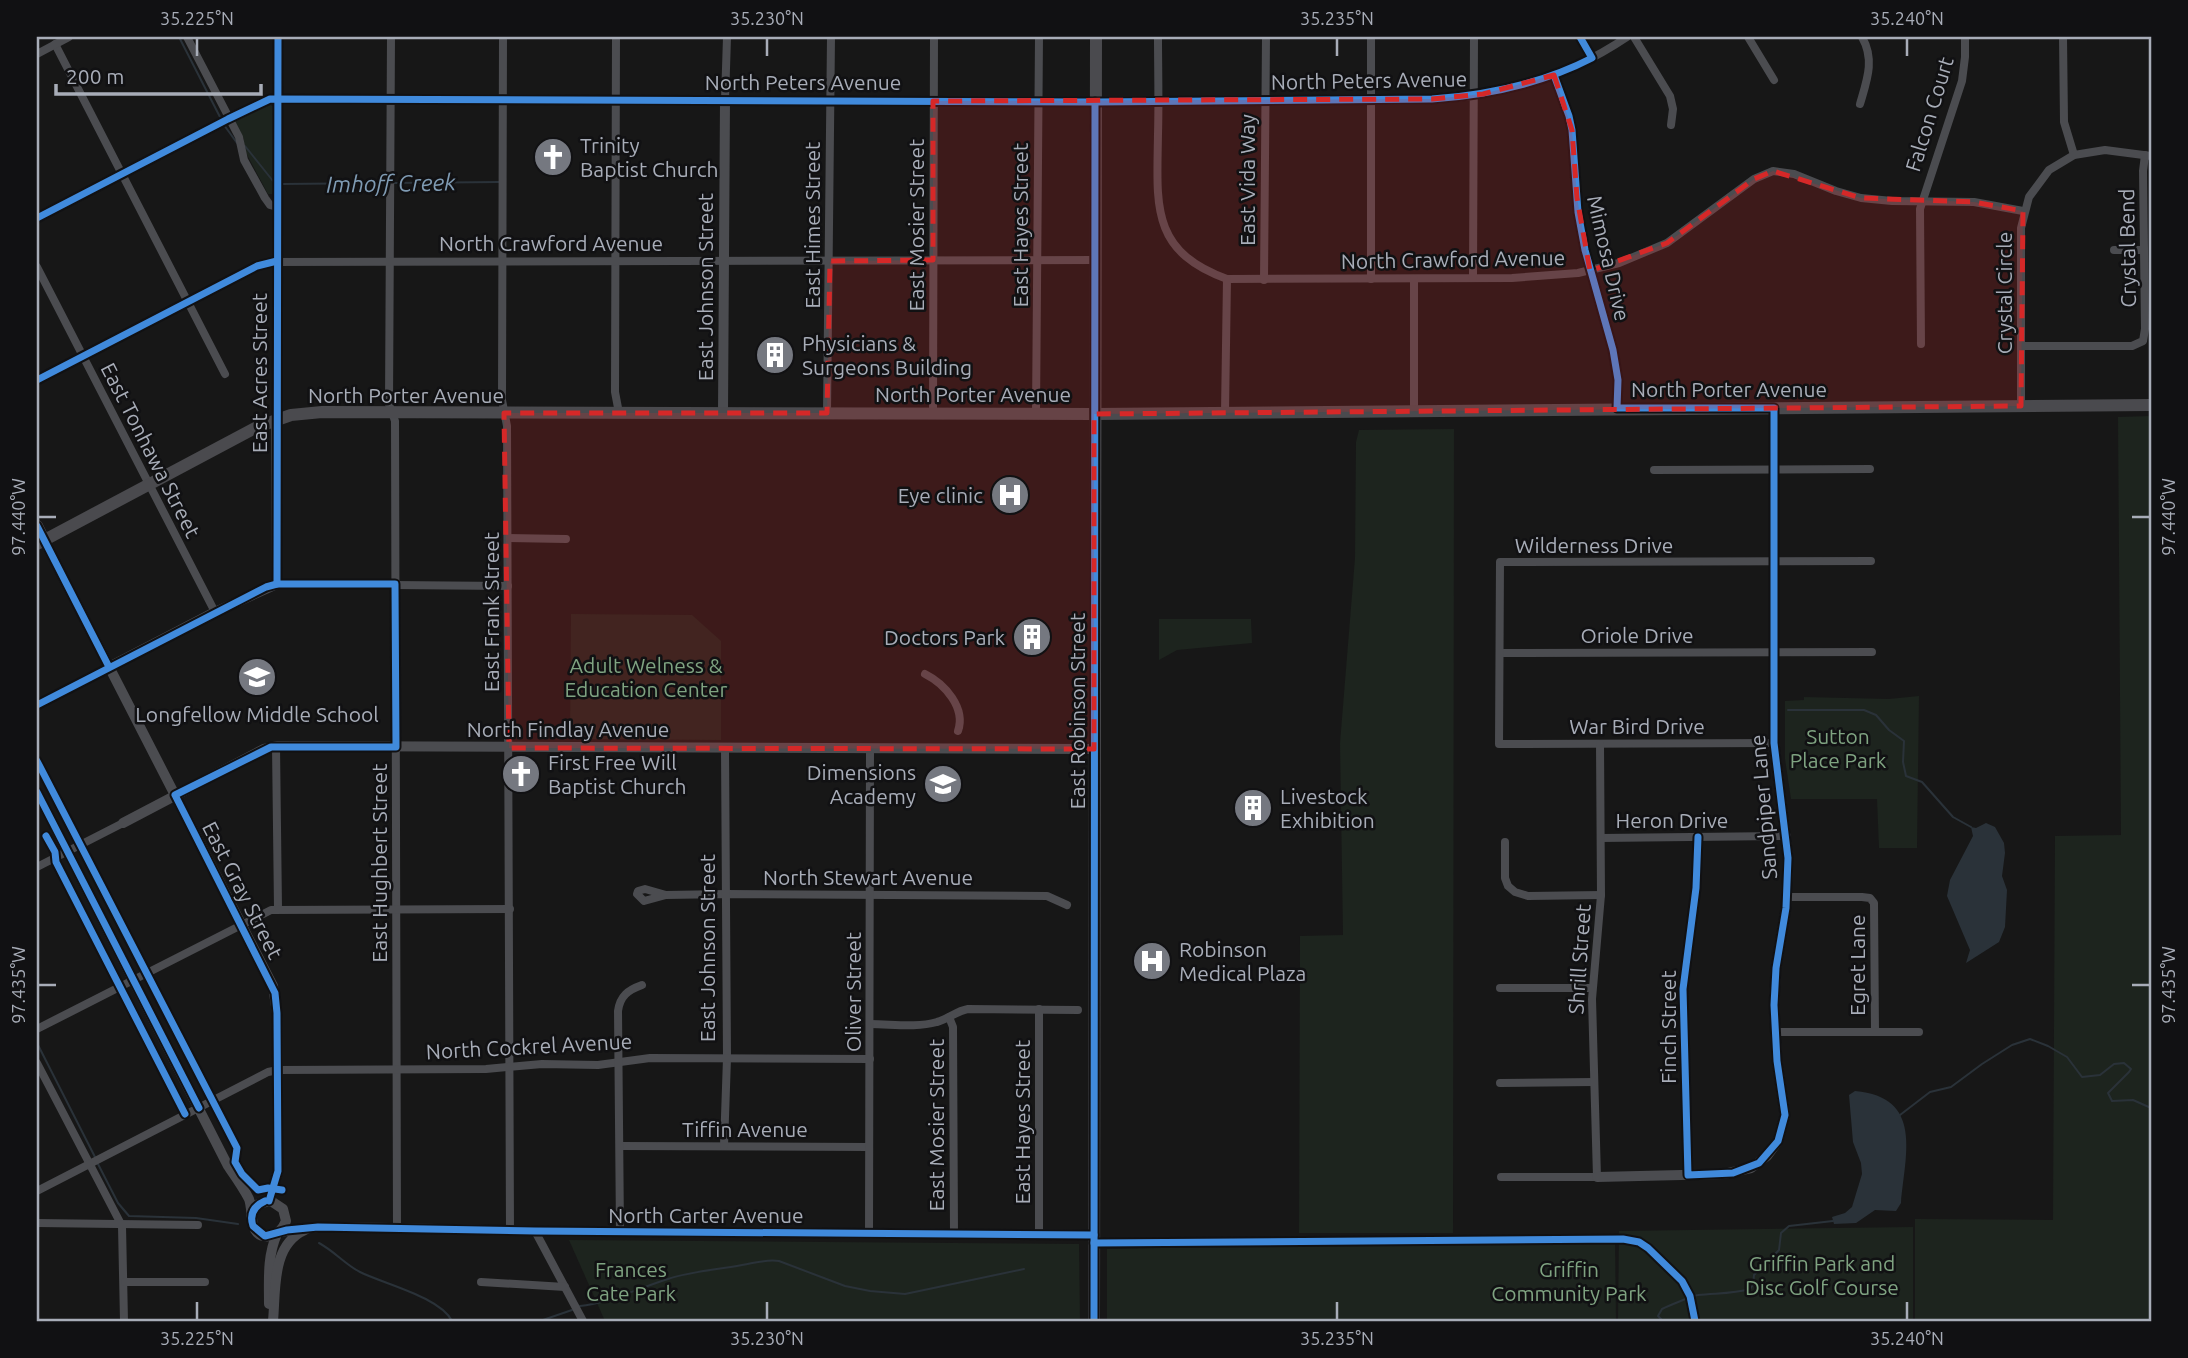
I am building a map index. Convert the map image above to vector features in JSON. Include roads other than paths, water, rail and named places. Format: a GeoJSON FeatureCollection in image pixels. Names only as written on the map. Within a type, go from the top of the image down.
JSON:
{"type":"FeatureCollection","features":[{"type":"Feature","properties":{"kind":"main road","name":"East Robinson Street"},"geometry":{"type":"LineString","coordinates":[[1094,1321],[1096,37]]}},
{"type":"Feature","properties":{"kind":"main road","name":"North Porter Avenue"},"geometry":{"type":"LineString","coordinates":[[40,542],[276,419],[333,412],[1094,414],[2151,405]]}},
{"type":"Feature","properties":{"kind":"main road","name":"East Gray Street"},"geometry":{"type":"LineString","coordinates":[[37,526],[40,542]]}},
{"type":"Feature","properties":{"kind":"street"},"geometry":{"type":"LineString","coordinates":[[37,54],[69,37]]}},
{"type":"Feature","properties":{"kind":"street"},"geometry":{"type":"LineString","coordinates":[[187,37],[223,121],[239,137],[242,152],[265,198],[277,207]]}},
{"type":"Feature","properties":{"kind":"street","name":"East Acres Street"},"geometry":{"type":"LineString","coordinates":[[277,584],[278,37]]}},
{"type":"Feature","properties":{"kind":"street","name":"East Hughbert Street"},"geometry":{"type":"LineString","coordinates":[[391,37],[389,404],[395,421],[397,1228]]}},
{"type":"Feature","properties":{"kind":"street","name":"East Frank Street"},"geometry":{"type":"LineString","coordinates":[[503,37],[502,400],[507,426],[510,1231]]}},
{"type":"Feature","properties":{"kind":"street"},"geometry":{"type":"LineString","coordinates":[[616,37],[615,391],[619,413]]}},
{"type":"Feature","properties":{"kind":"street","name":"East Johnson Street"},"geometry":{"type":"LineString","coordinates":[[723,412],[727,37]]}},
{"type":"Feature","properties":{"kind":"street","name":"East Himes Street"},"geometry":{"type":"LineString","coordinates":[[827,413],[831,37]]}},
{"type":"Feature","properties":{"kind":"street","name":"East Mosier Street"},"geometry":{"type":"LineString","coordinates":[[933,413],[934,37]]}},
{"type":"Feature","properties":{"kind":"street","name":"East Hayes Street"},"geometry":{"type":"LineString","coordinates":[[1036,413],[1039,37]]}},
{"type":"Feature","properties":{"kind":"street"},"geometry":{"type":"LineString","coordinates":[[1158,37],[1158,194],[1163,223],[1171,240],[1191,262],[1227,279],[1225,412]]}},
{"type":"Feature","properties":{"kind":"street","name":"East Vida Way"},"geometry":{"type":"LineString","coordinates":[[1264,281],[1266,37]]}},
{"type":"Feature","properties":{"kind":"street"},"geometry":{"type":"LineString","coordinates":[[1371,37],[1371,279]]}},
{"type":"Feature","properties":{"kind":"street"},"geometry":{"type":"LineString","coordinates":[[1473,278],[1474,37]]}},
{"type":"Feature","properties":{"kind":"street"},"geometry":{"type":"LineString","coordinates":[[1580,37],[1591,58]]}},
{"type":"Feature","properties":{"kind":"street","name":"North Peters Avenue"},"geometry":{"type":"LineString","coordinates":[[37,218],[264,100],[1095,102],[1432,99],[1473,95],[1554,75],[1627,37]]}},
{"type":"Feature","properties":{"kind":"street"},"geometry":{"type":"LineString","coordinates":[[1634,37],[1670,96],[1674,109],[1671,125]]}},
{"type":"Feature","properties":{"kind":"street"},"geometry":{"type":"LineString","coordinates":[[1748,37],[1774,80]]}},
{"type":"Feature","properties":{"kind":"street"},"geometry":{"type":"LineString","coordinates":[[1860,104],[1870,65],[1869,50],[1862,37]]}},
{"type":"Feature","properties":{"kind":"street","name":"Falcon Court"},"geometry":{"type":"LineString","coordinates":[[1921,344],[1920,209],[1962,81],[1965,37]]}},
{"type":"Feature","properties":{"kind":"street"},"geometry":{"type":"LineString","coordinates":[[2063,37],[2064,122],[2074,155]]}},
{"type":"Feature","properties":{"kind":"street"},"geometry":{"type":"LineString","coordinates":[[55,44],[225,374]]}},
{"type":"Feature","properties":{"kind":"street","name":"Mimosa Drive"},"geometry":{"type":"LineString","coordinates":[[1554,75],[1572,130],[1577,198],[1591,270],[1613,350],[1618,380],[1617,408]]}},
{"type":"Feature","properties":{"kind":"street","name":"Crystal Circle"},"geometry":{"type":"LineString","coordinates":[[2021,406],[2021,241],[2023,211],[2032,190],[2053,166],[2074,155],[2105,150],[2148,156]]}},
{"type":"Feature","properties":{"kind":"street","name":"Crystal Bend"},"geometry":{"type":"LineString","coordinates":[[2022,346],[2132,346],[2143,341],[2148,156]]}},
{"type":"Feature","properties":{"kind":"street","name":"North Crawford Avenue"},"geometry":{"type":"LineString","coordinates":[[1227,279],[1264,281],[1556,277],[1639,256],[1667,243],[1754,178],[1766,173],[1786,172],[1861,198],[1974,202],[2023,211]]}},
{"type":"Feature","properties":{"kind":"street"},"geometry":{"type":"LineString","coordinates":[[2114,250],[2144,250]]}},
{"type":"Feature","properties":{"kind":"street","name":"North Crawford Avenue"},"geometry":{"type":"LineString","coordinates":[[37,380],[257,266],[277,261],[1095,260]]}},
{"type":"Feature","properties":{"kind":"street","name":"East Tonhawa Street"},"geometry":{"type":"LineString","coordinates":[[37,267],[215,612]]}},
{"type":"Feature","properties":{"kind":"street"},"geometry":{"type":"LineString","coordinates":[[1414,279],[1414,410]]}},
{"type":"Feature","properties":{"kind":"street","name":"Sandpiper Lane"},"geometry":{"type":"LineString","coordinates":[[1501,1177],[1724,1174],[1751,1168],[1767,1156],[1778,1141],[1785,1115],[1775,1032],[1776,968],[1787,897],[1787,836],[1777,783],[1774,743],[1774,408]]}},
{"type":"Feature","properties":{"kind":"street"},"geometry":{"type":"LineString","coordinates":[[1654,470],[1871,469]]}},
{"type":"Feature","properties":{"kind":"street"},"geometry":{"type":"LineString","coordinates":[[508,538],[566,538]]}},
{"type":"Feature","properties":{"kind":"street","name":"East Gray Street"},"geometry":{"type":"LineString","coordinates":[[40,542],[110,667],[271,981],[277,1002],[278,1070]]}},
{"type":"Feature","properties":{"kind":"street","name":"Wilderness Drive"},"geometry":{"type":"LineString","coordinates":[[1499,744],[1500,562],[1871,561]]}},
{"type":"Feature","properties":{"kind":"street"},"geometry":{"type":"LineString","coordinates":[[37,705],[215,612],[277,584],[508,586]]}},
{"type":"Feature","properties":{"kind":"street","name":"Oriole Drive"},"geometry":{"type":"LineString","coordinates":[[1500,653],[1872,652]]}},
{"type":"Feature","properties":{"kind":"street"},"geometry":{"type":"LineString","coordinates":[[925,674],[932,677],[954,699],[960,713],[958,731]]}},
{"type":"Feature","properties":{"kind":"street","name":"War Bird Drive"},"geometry":{"type":"LineString","coordinates":[[1499,744],[1774,743]]}},
{"type":"Feature","properties":{"kind":"street","name":"Shrill Street"},"geometry":{"type":"LineString","coordinates":[[1597,1177],[1592,988],[1601,895],[1600,744]]}},
{"type":"Feature","properties":{"kind":"street"},"geometry":{"type":"LineString","coordinates":[[276,747],[278,908]]}},
{"type":"Feature","properties":{"kind":"street","name":"North Findlay Avenue"},"geometry":{"type":"LineString","coordinates":[[37,867],[264,749],[276,747],[1094,750]]}},
{"type":"Feature","properties":{"kind":"street","name":"East Johnson Street"},"geometry":{"type":"LineString","coordinates":[[724,1146],[727,1058],[725,749]]}},
{"type":"Feature","properties":{"kind":"street","name":"Oliver Street"},"geometry":{"type":"LineString","coordinates":[[869,1234],[870,750]]}},
{"type":"Feature","properties":{"kind":"street"},"geometry":{"type":"LineString","coordinates":[[37,792],[248,1198],[253,1226],[265,1249],[271,1321]]}},
{"type":"Feature","properties":{"kind":"street","name":"Heron Drive"},"geometry":{"type":"LineString","coordinates":[[1601,838],[1787,836]]}},
{"type":"Feature","properties":{"kind":"street","name":"Finch Street"},"geometry":{"type":"LineString","coordinates":[[1688,1175],[1683,989],[1696,888],[1698,837]]}},
{"type":"Feature","properties":{"kind":"street"},"geometry":{"type":"LineString","coordinates":[[1505,842],[1505,878],[1515,892],[1528,896],[1601,895]]}},
{"type":"Feature","properties":{"kind":"street","name":"North Stewart Avenue"},"geometry":{"type":"LineString","coordinates":[[666,895],[1047,896],[1067,905]]}},
{"type":"Feature","properties":{"kind":"street","name":"Egret Lane"},"geometry":{"type":"LineString","coordinates":[[1787,897],[1862,897],[1872,900],[1875,906],[1875,1032]]}},
{"type":"Feature","properties":{"kind":"street"},"geometry":{"type":"LineString","coordinates":[[37,1029],[241,923],[278,908],[510,909]]}},
{"type":"Feature","properties":{"kind":"street"},"geometry":{"type":"LineString","coordinates":[[621,1232],[619,1007],[627,992],[642,985]]}},
{"type":"Feature","properties":{"kind":"street"},"geometry":{"type":"LineString","coordinates":[[1500,988],[1592,988]]}},
{"type":"Feature","properties":{"kind":"street","name":"East Hayes Street"},"geometry":{"type":"LineString","coordinates":[[1039,1234],[1040,1009]]}},
{"type":"Feature","properties":{"kind":"street"},"geometry":{"type":"LineString","coordinates":[[870,1024],[923,1025],[964,1010],[1079,1010]]}},
{"type":"Feature","properties":{"kind":"street","name":"East Mosier Street"},"geometry":{"type":"LineString","coordinates":[[949,1017],[953,1027],[954,1234]]}},
{"type":"Feature","properties":{"kind":"street"},"geometry":{"type":"LineString","coordinates":[[1775,1032],[1919,1032]]}},
{"type":"Feature","properties":{"kind":"street","name":"North Cockrel Avenue"},"geometry":{"type":"LineString","coordinates":[[37,1191],[268,1072],[278,1070],[486,1069],[542,1064],[598,1065],[650,1058],[870,1059]]}},
{"type":"Feature","properties":{"kind":"street"},"geometry":{"type":"LineString","coordinates":[[37,1063],[92,1163],[122,1226],[124,1321]]}},
{"type":"Feature","properties":{"kind":"street"},"geometry":{"type":"LineString","coordinates":[[259,1234],[271,1236],[284,1227],[278,1171],[278,1070]]}},
{"type":"Feature","properties":{"kind":"street"},"geometry":{"type":"LineString","coordinates":[[1500,1083],[1594,1082]]}},
{"type":"Feature","properties":{"kind":"street","name":"Tiffin Avenue"},"geometry":{"type":"LineString","coordinates":[[620,1146],[869,1147]]}},
{"type":"Feature","properties":{"kind":"street"},"geometry":{"type":"LineString","coordinates":[[251,1216],[254,1209],[267,1201],[274,1189],[278,1171]]}},
{"type":"Feature","properties":{"kind":"street"},"geometry":{"type":"LineString","coordinates":[[238,1181],[267,1201],[279,1204],[284,1212]]}},
{"type":"Feature","properties":{"kind":"street","name":"North Carter Avenue"},"geometry":{"type":"LineString","coordinates":[[284,1212],[294,1221],[313,1228]]}},
{"type":"Feature","properties":{"kind":"street"},"geometry":{"type":"LineString","coordinates":[[37,1223],[198,1225]]}},
{"type":"Feature","properties":{"kind":"street"},"geometry":{"type":"LineString","coordinates":[[271,1321],[282,1252],[292,1239],[313,1228]]}},
{"type":"Feature","properties":{"kind":"street","name":"North Carter Avenue"},"geometry":{"type":"LineString","coordinates":[[278,1233],[313,1228],[397,1228],[1094,1235]]}},
{"type":"Feature","properties":{"kind":"street"},"geometry":{"type":"LineString","coordinates":[[535,1231],[583,1321]]}},
{"type":"Feature","properties":{"kind":"street"},"geometry":{"type":"LineString","coordinates":[[269,1272],[272,1249],[278,1233]]}},
{"type":"Feature","properties":{"kind":"street"},"geometry":{"type":"LineString","coordinates":[[125,1282],[205,1282]]}},
{"type":"Feature","properties":{"kind":"street"},"geometry":{"type":"LineString","coordinates":[[481,1282],[565,1287]]}},
{"type":"Feature","properties":{"kind":"waterway","name":"Imhoff Creek"},"geometry":{"type":"LineString","coordinates":[[179,37],[220,117]]}},
{"type":"Feature","properties":{"kind":"waterway","name":"Imhoff Creek"},"geometry":{"type":"LineString","coordinates":[[224,125],[237,143]]}},
{"type":"Feature","properties":{"kind":"waterway","name":"Imhoff Creek"},"geometry":{"type":"LineString","coordinates":[[245,146],[273,181]]}},
{"type":"Feature","properties":{"kind":"waterway","name":"Imhoff Creek"},"geometry":{"type":"LineString","coordinates":[[393,183],[499,182]]}},
{"type":"Feature","properties":{"kind":"waterway","name":"Imhoff Creek"},"geometry":{"type":"LineString","coordinates":[[282,184],[388,183]]}},
{"type":"Feature","properties":{"kind":"waterway"},"geometry":{"type":"LineString","coordinates":[[1788,710],[1864,710],[1876,715],[1889,730],[1904,741],[1903,762],[1906,776],[1922,782],[1953,817],[1971,827]]}},
{"type":"Feature","properties":{"kind":"waterway"},"geometry":{"type":"LineString","coordinates":[[1900,1115],[1930,1092],[1951,1087],[2012,1045],[2030,1039],[2067,1057],[2082,1077],[2100,1075],[2114,1064],[2124,1063],[2131,1069],[2108,1093],[2112,1101],[2133,1100],[2151,1108]]}},
{"type":"Feature","properties":{"kind":"waterway"},"geometry":{"type":"LineString","coordinates":[[37,1043],[96,1159]]}},
{"type":"Feature","properties":{"kind":"waterway"},"geometry":{"type":"LineString","coordinates":[[98,1164],[118,1203],[129,1216],[196,1218],[238,1224]]}},
{"type":"Feature","properties":{"kind":"waterway"},"geometry":{"type":"LineString","coordinates":[[1663,1321],[1658,1316],[1662,1309],[1691,1297],[1750,1289],[1754,1275],[1779,1250],[1781,1233],[1789,1226],[1833,1221]]}},
{"type":"Feature","properties":{"kind":"waterway"},"geometry":{"type":"LineString","coordinates":[[319,1243],[360,1272],[436,1305],[446,1312],[452,1321]]}},
{"type":"Feature","properties":{"kind":"waterway"},"geometry":{"type":"LineString","coordinates":[[580,1306],[612,1299],[677,1276],[765,1261],[779,1261],[845,1286],[905,1294],[1024,1269]]}},
{"type":"Feature","properties":{"kind":"waterway"},"geometry":{"type":"LineString","coordinates":[[540,1321],[572,1310]]}},
{"type":"Feature","properties":{"kind":"place","name":"Trinity Baptist Church"},"geometry":{"type":"Point","coordinates":[553,157]}},
{"type":"Feature","properties":{"kind":"place","name":"Physicians & Surgeons Building"},"geometry":{"type":"Point","coordinates":[775,355]}},
{"type":"Feature","properties":{"kind":"place","name":"Eye clinic"},"geometry":{"type":"Point","coordinates":[1010,495]}},
{"type":"Feature","properties":{"kind":"place","name":"Doctors Park"},"geometry":{"type":"Point","coordinates":[1032,637]}},
{"type":"Feature","properties":{"kind":"place","name":"Longfellow Middle School"},"geometry":{"type":"Point","coordinates":[257,677]}},
{"type":"Feature","properties":{"kind":"place","name":"First Free Will Baptist Church"},"geometry":{"type":"Point","coordinates":[521,774]}},
{"type":"Feature","properties":{"kind":"place","name":"Dimensions Academy"},"geometry":{"type":"Point","coordinates":[943,784]}},
{"type":"Feature","properties":{"kind":"place","name":"Livestock Exhibition"},"geometry":{"type":"Point","coordinates":[1253,808]}},
{"type":"Feature","properties":{"kind":"place","name":"Robinson Medical Plaza"},"geometry":{"type":"Point","coordinates":[1152,961]}},
{"type":"Feature","properties":{"kind":"park label","name":"Adult Welness & Education Center"},"geometry":{"type":"Point","coordinates":[646,677]}},
{"type":"Feature","properties":{"kind":"park label","name":"Sutton Place Park"},"geometry":{"type":"Point","coordinates":[1838,748]}},
{"type":"Feature","properties":{"kind":"park label","name":"Griffin Park and Disc Golf Course"},"geometry":{"type":"Point","coordinates":[1822,1275]}},
{"type":"Feature","properties":{"kind":"park label","name":"Frances Cate Park"},"geometry":{"type":"Point","coordinates":[631,1281]}},
{"type":"Feature","properties":{"kind":"park label","name":"Griffin Community Park"},"geometry":{"type":"Point","coordinates":[1569,1281]}}]}
